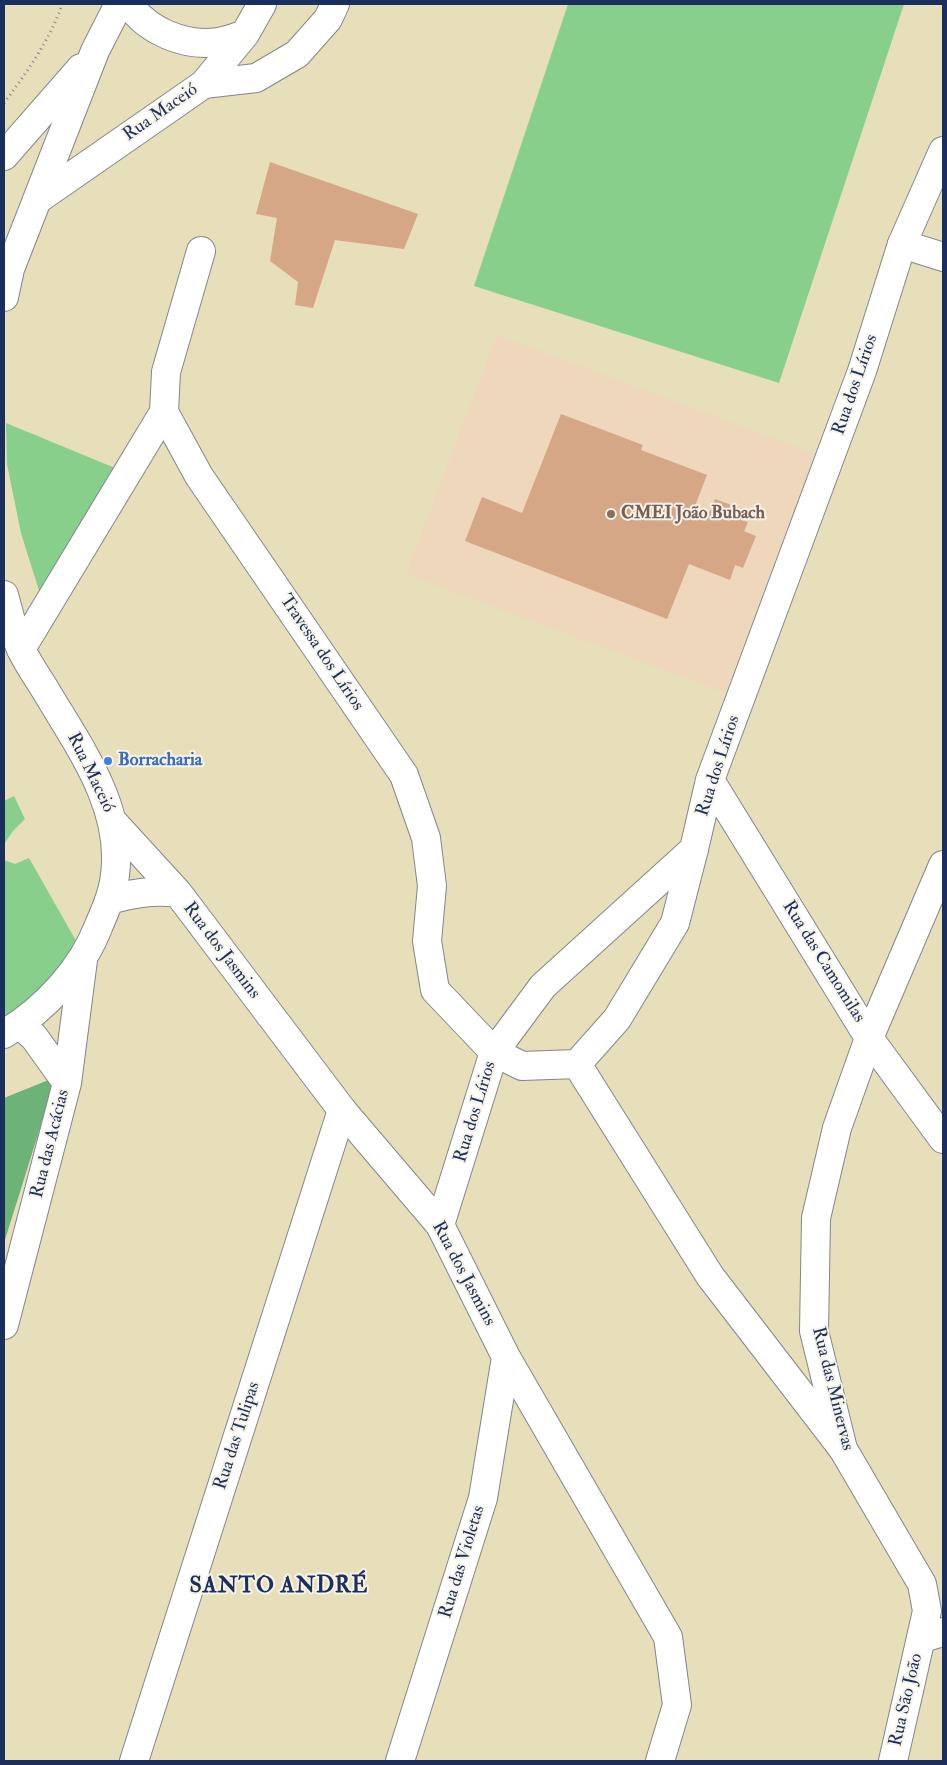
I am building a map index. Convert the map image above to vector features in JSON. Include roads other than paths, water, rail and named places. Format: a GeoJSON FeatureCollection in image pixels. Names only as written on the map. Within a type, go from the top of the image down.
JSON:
{"type":"FeatureCollection","features":[{"type":"Feature","properties":{"kind":"street"},"geometry":{"type":"LineString","coordinates":[[4,297],[10,270],[95,52],[119,4]]}},
{"type":"Feature","properties":{"kind":"street"},"geometry":{"type":"LineString","coordinates":[[129,4],[154,29],[184,40],[217,42],[245,34]]}},
{"type":"Feature","properties":{"kind":"street","name":"Rua Maceió"},"geometry":{"type":"LineString","coordinates":[[37,200],[204,84],[245,34],[262,4]]}},
{"type":"Feature","properties":{"kind":"street"},"geometry":{"type":"LineString","coordinates":[[204,84],[256,78],[297,54],[328,19],[335,4]]}},
{"type":"Feature","properties":{"kind":"street"},"geometry":{"type":"LineString","coordinates":[[4,156],[95,52]]}},
{"type":"Feature","properties":{"kind":"street","name":"Rua dos Lírios"},"geometry":{"type":"LineString","coordinates":[[440,1225],[494,1052],[543,986],[694,849],[710,780],[862,372],[902,244],[943,151]]}},
{"type":"Feature","properties":{"kind":"street"},"geometry":{"type":"LineString","coordinates":[[902,244],[943,257]]}},
{"type":"Feature","properties":{"kind":"street"},"geometry":{"type":"LineString","coordinates":[[21,649],[164,412],[166,372],[201,252]]}},
{"type":"Feature","properties":{"kind":"street","name":"Travessa dos Lírios"},"geometry":{"type":"LineString","coordinates":[[164,412],[199,476],[404,775],[426,838],[432,886],[428,941],[435,990],[494,1052],[522,1066],[577,1064]]}},
{"type":"Feature","properties":{"kind":"street","name":"Rua Maceió"},"geometry":{"type":"LineString","coordinates":[[4,595],[21,649],[82,753],[102,791],[113,822],[116,875],[109,900],[83,960]]}},
{"type":"Feature","properties":{"kind":"street","name":"Rua das Camomilas"},"geometry":{"type":"LineString","coordinates":[[710,780],[869,1038],[943,1139]]}},
{"type":"Feature","properties":{"kind":"street","name":"Rua dos Jasmins"},"geometry":{"type":"LineString","coordinates":[[113,822],[178,893],[342,1110],[440,1225],[506,1357],[668,1637],[677,1705],[660,1761]]}},
{"type":"Feature","properties":{"kind":"street"},"geometry":{"type":"LineString","coordinates":[[694,849],[675,923],[616,1019],[577,1064],[710,1276],[843,1449]]}},
{"type":"Feature","properties":{"kind":"street","name":"Rua das Minervas"},"geometry":{"type":"LineString","coordinates":[[932,1635],[922,1584],[843,1449],[814,1331],[816,1218],[837,1128],[869,1038],[943,865]]}},
{"type":"Feature","properties":{"kind":"street","name":"Rua dos Jasmins"},"geometry":{"type":"LineString","coordinates":[[109,900],[132,893],[154,890],[178,893]]}},
{"type":"Feature","properties":{"kind":"street"},"geometry":{"type":"LineString","coordinates":[[67,1083],[34,1037],[12,1029],[52,995],[83,960]]}},
{"type":"Feature","properties":{"kind":"street","name":"Rua das Acácias"},"geometry":{"type":"LineString","coordinates":[[4,1325],[67,1083],[83,960]]}},
{"type":"Feature","properties":{"kind":"street","name":"Rua das Tulipas"},"geometry":{"type":"LineString","coordinates":[[134,1761],[342,1110]]}},
{"type":"Feature","properties":{"kind":"street","name":"Rua das Violetas"},"geometry":{"type":"LineString","coordinates":[[400,1761],[483,1498],[506,1357]]}},
{"type":"Feature","properties":{"kind":"street","name":"Rua São João"},"geometry":{"type":"LineString","coordinates":[[893,1761],[932,1635]]}},
{"type":"Feature","properties":{"kind":"place","name":"CMEI João Bubach"},"geometry":{"type":"Point","coordinates":[611,514]}},
{"type":"Feature","properties":{"kind":"place","name":"Borracharia"},"geometry":{"type":"Point","coordinates":[108,761]}},
{"type":"Feature","properties":{"kind":"district","name":"SANTO ANDRÉ"},"geometry":{"type":"Point","coordinates":[279,1587]}}]}
